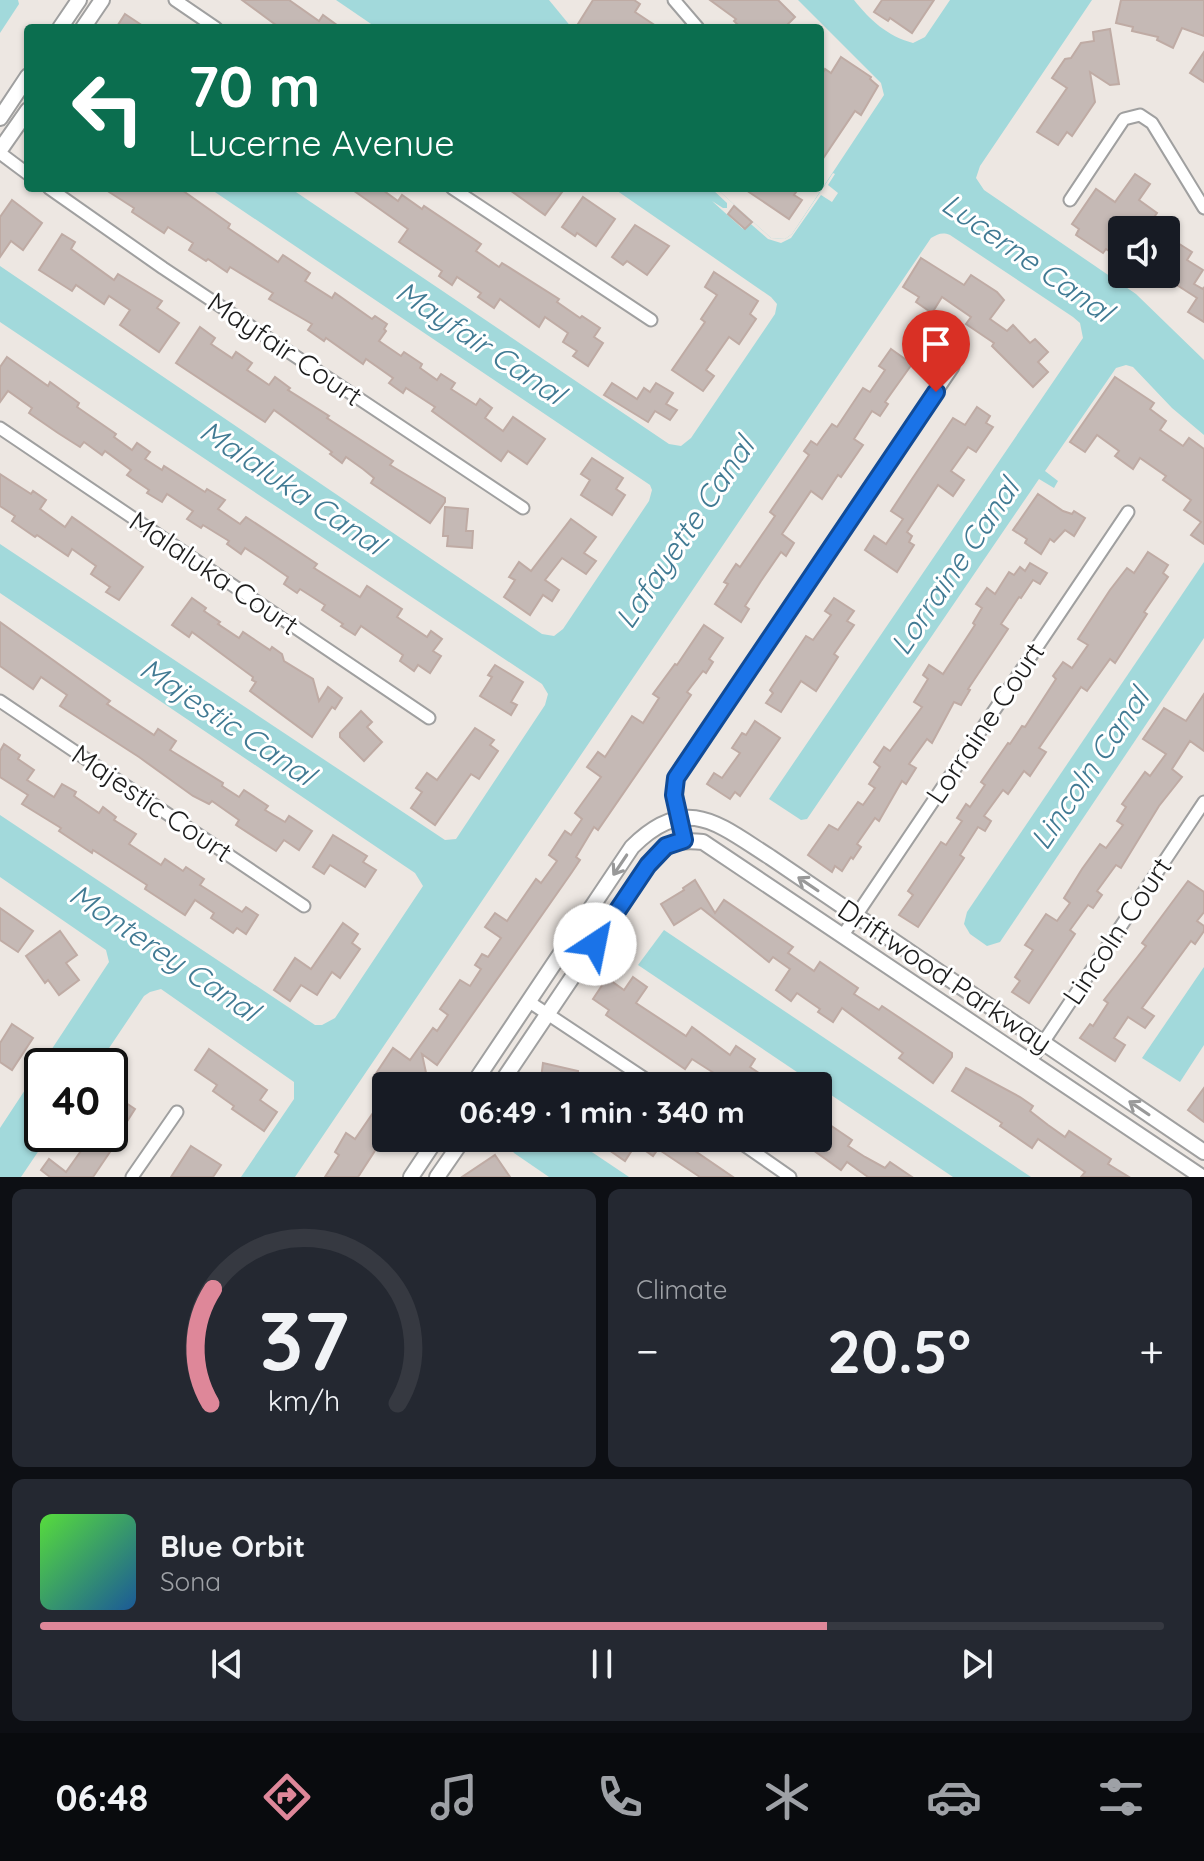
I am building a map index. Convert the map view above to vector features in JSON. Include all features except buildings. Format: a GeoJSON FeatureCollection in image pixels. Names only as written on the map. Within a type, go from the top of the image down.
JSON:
{"type":"FeatureCollection","features":[{"type":"Feature","properties":{"kind":"street"},"geometry":{"type":"LineString","coordinates":[[63,24],[79,0]]}},
{"type":"Feature","properties":{"kind":"street"},"geometry":{"type":"LineString","coordinates":[[86,24],[102,0]]}},
{"type":"Feature","properties":{"kind":"street"},"geometry":{"type":"LineString","coordinates":[[175,0],[210,24]]}},
{"type":"Feature","properties":{"kind":"street"},"geometry":{"type":"LineString","coordinates":[[674,0],[695,24]]}},
{"type":"Feature","properties":{"kind":"street"},"geometry":{"type":"LineString","coordinates":[[0,118],[24,82]]}},
{"type":"Feature","properties":{"kind":"street"},"geometry":{"type":"LineString","coordinates":[[1070,200],[1124,119],[1140,115],[1152,123],[1204,208]]}},
{"type":"Feature","properties":{"kind":"street"},"geometry":{"type":"LineString","coordinates":[[24,116],[0,152],[24,171]]}},
{"type":"Feature","properties":{"kind":"street","name":"Mayfair Court"},"geometry":{"type":"LineString","coordinates":[[55,192],[163,268],[523,508]]}},
{"type":"Feature","properties":{"kind":"street"},"geometry":{"type":"LineString","coordinates":[[458,192],[651,320]]}},
{"type":"Feature","properties":{"kind":"street"},"geometry":{"type":"LineString","coordinates":[[508,1072],[648,865],[666,846],[684,840],[674,795],[676,778],[953,367]]}},
{"type":"Feature","properties":{"kind":"street","name":"Malaluka Court"},"geometry":{"type":"LineString","coordinates":[[0,428],[429,718]]}},
{"type":"Feature","properties":{"kind":"street","name":"Lorraine Court"},"geometry":{"type":"LineString","coordinates":[[843,935],[1128,512]]}},
{"type":"Feature","properties":{"kind":"street","name":"Majestic Court"},"geometry":{"type":"LineString","coordinates":[[0,701],[304,906]]}},
{"type":"Feature","properties":{"kind":"street","name":"Lincoln Court"},"geometry":{"type":"LineString","coordinates":[[1030,1062],[1204,802]]}},
{"type":"Feature","properties":{"kind":"street"},"geometry":{"type":"LineString","coordinates":[[481,1072],[632,847],[659,825],[679,818]]}},
{"type":"Feature","properties":{"kind":"street","name":"Driftwood Parkway"},"geometry":{"type":"LineString","coordinates":[[679,818],[703,818],[717,823],[1204,1152]]}},
{"type":"Feature","properties":{"kind":"street","name":"Driftwood Parkway"},"geometry":{"type":"LineString","coordinates":[[684,840],[703,842],[720,852],[1202,1177]]}},
{"type":"Feature","properties":{"kind":"street"},"geometry":{"type":"LineString","coordinates":[[528,1001],[635,1072]]}},
{"type":"Feature","properties":{"kind":"street"},"geometry":{"type":"LineString","coordinates":[[132,1177],[177,1112]]}},
{"type":"Feature","properties":{"kind":"street"},"geometry":{"type":"LineString","coordinates":[[411,1177],[428,1152]]}},
{"type":"Feature","properties":{"kind":"street"},"geometry":{"type":"LineString","coordinates":[[437,1177],[454,1152]]}},
{"type":"Feature","properties":{"kind":"street"},"geometry":{"type":"LineString","coordinates":[[754,1152],[790,1177]]}},
{"type":"Feature","properties":{"kind":"water"},"geometry":{"type":"Polygon","coordinates":[[[0,0],[18,0],[19,4],[0,33],[0,0]]]}},
{"type":"Feature","properties":{"kind":"water"},"geometry":{"type":"Polygon","coordinates":[[[336,0],[549,0],[569,24],[371,24],[336,0]]]}},
{"type":"Feature","properties":{"kind":"water"},"geometry":{"type":"Polygon","coordinates":[[[798,0],[854,0],[880,26],[913,43],[925,37],[950,0],[1092,0],[980,166],[976,178],[984,190],[1108,275],[1108,288],[1127,288],[1136,294],[1204,360],[1204,435],[1172,408],[1133,367],[1126,365],[1116,368],[1045,471],[1058,481],[1054,488],[1039,479],[807,819],[801,820],[769,799],[1083,338],[1080,323],[1073,317],[950,235],[940,234],[931,238],[295,1177],[241,1177],[294,1099],[294,1082],[161,989],[144,996],[109,1048],[53,1048],[109,962],[106,950],[0,877],[0,815],[315,1025],[335,1018],[423,886],[415,873],[0,593],[0,544],[445,840],[456,839],[545,705],[548,694],[542,684],[0,322],[0,266],[542,634],[554,636],[563,629],[649,501],[650,485],[215,192],[296,192],[669,444],[681,446],[691,438],[775,314],[777,304],[619,192],[720,192],[771,238],[785,239],[792,234],[820,192],[824,192],[824,186],[884,95],[881,83],[798,0]]]}},
{"type":"Feature","properties":{"kind":"water","name":"Lincoln Canal"},"geometry":{"type":"Polygon","coordinates":[[[1204,562],[1204,638],[1000,942],[987,946],[970,934],[964,924],[967,912],[1204,562]]]}},
{"type":"Feature","properties":{"kind":"water"},"geometry":{"type":"Polygon","coordinates":[[[664,930],[1031,1177],[953,1177],[832,1096],[832,1072],[797,1072],[638,965],[664,930]]]}},
{"type":"Feature","properties":{"kind":"water"},"geometry":{"type":"Polygon","coordinates":[[[1204,967],[1204,1045],[1180,1082],[1142,1058],[1204,967]]]}},
{"type":"Feature","properties":{"kind":"water"},"geometry":{"type":"Polygon","coordinates":[[[24,1091],[24,1152],[38,1152],[21,1177],[0,1177],[0,1128],[24,1091]]]}},
{"type":"Feature","properties":{"kind":"water"},"geometry":{"type":"Polygon","coordinates":[[[592,1152],[629,1177],[549,1177],[514,1153],[592,1152]]]}},
{"type":"Feature","properties":{"kind":"pier"},"geometry":{"type":"Polygon","coordinates":[[[835,174],[828,185],[838,193],[832,202],[821,195],[791,238],[781,243],[768,239],[736,211],[743,229],[712,201],[727,208],[727,203],[715,192],[720,192],[771,238],[785,239],[792,234],[820,192],[824,192],[824,186],[835,174]]]}},
{"type":"Feature","properties":{"kind":"route"},"geometry":{"type":"LineString","coordinates":[[595,944],[648,865],[666,846],[684,840],[674,795],[676,778],[684,763],[936,392]]}},
{"type":"Feature","properties":{"kind":"water label","name":"Lucerne Canal"},"geometry":{"type":"Point","coordinates":[1027,258]}},
{"type":"Feature","properties":{"kind":"water label","name":"Mayfair Canal"},"geometry":{"type":"Point","coordinates":[480,343]}},
{"type":"Feature","properties":{"kind":"water label","name":"Malaluka Canal"},"geometry":{"type":"Point","coordinates":[292,488]}},
{"type":"Feature","properties":{"kind":"water label","name":"Lafayette Canal"},"geometry":{"type":"Point","coordinates":[685,533]}},
{"type":"Feature","properties":{"kind":"water label","name":"Lorraine Canal"},"geometry":{"type":"Point","coordinates":[955,567]}},
{"type":"Feature","properties":{"kind":"water label","name":"Majestic Canal"},"geometry":{"type":"Point","coordinates":[227,722]}},
{"type":"Feature","properties":{"kind":"water label","name":"Monterey Canal"},"geometry":{"type":"Point","coordinates":[164,953]}}]}
